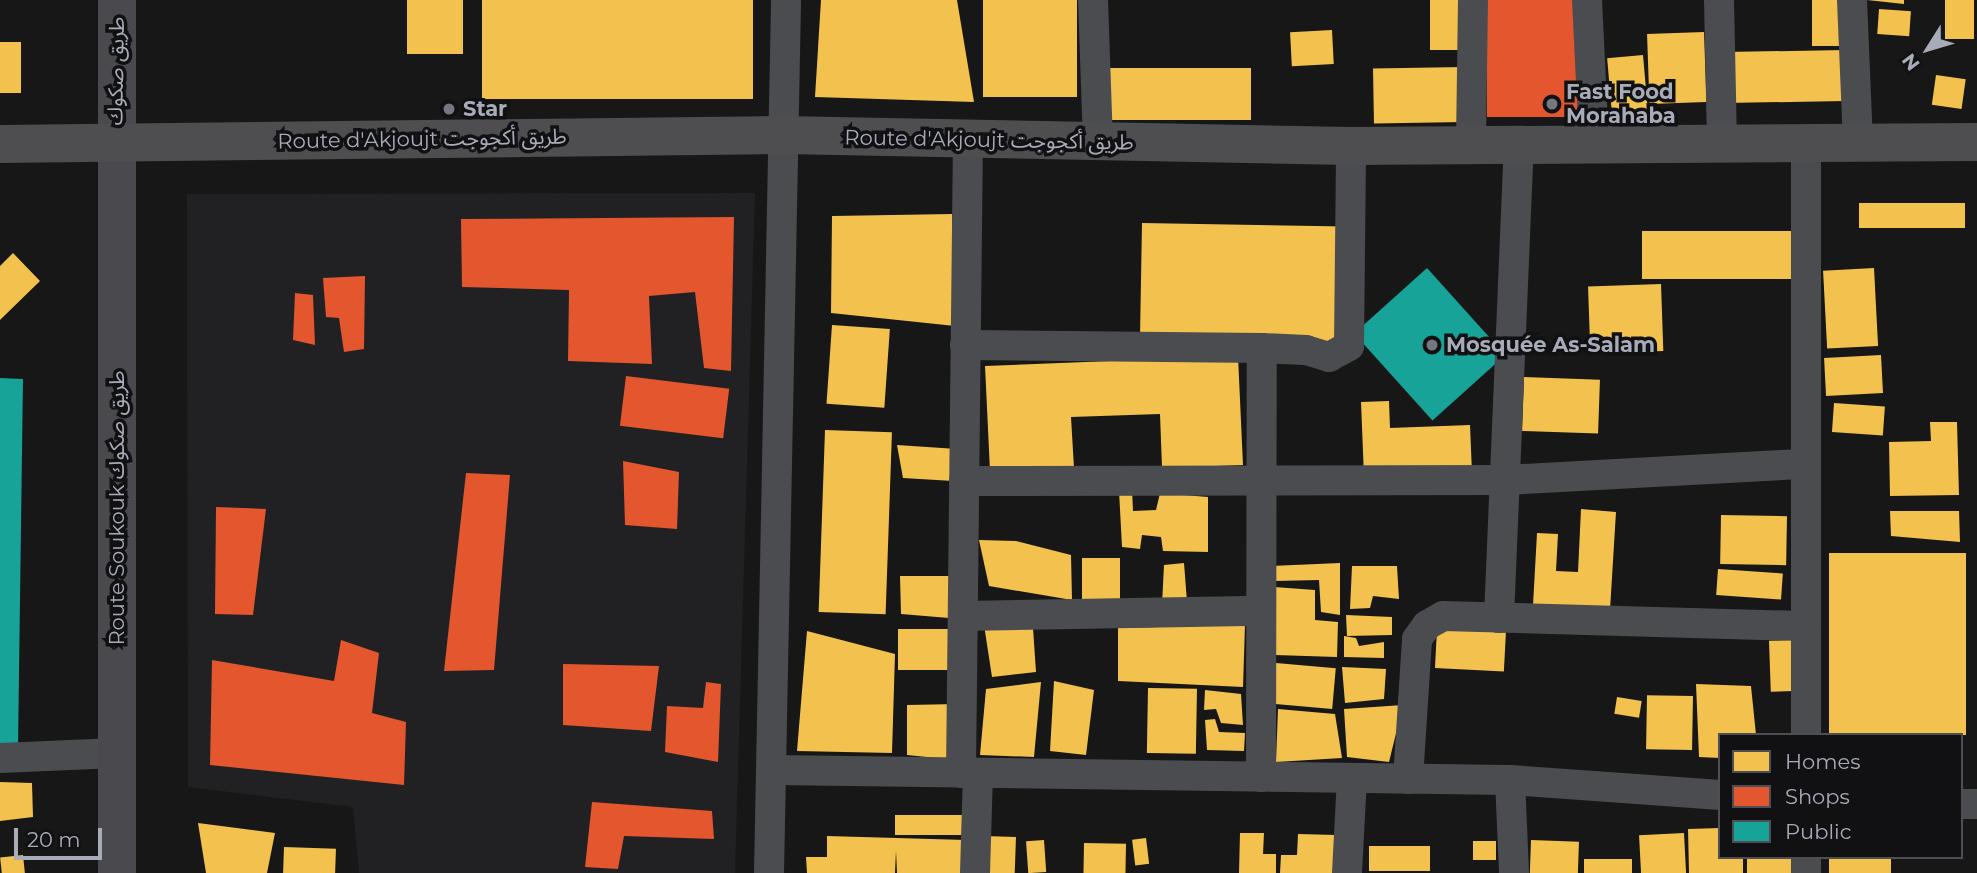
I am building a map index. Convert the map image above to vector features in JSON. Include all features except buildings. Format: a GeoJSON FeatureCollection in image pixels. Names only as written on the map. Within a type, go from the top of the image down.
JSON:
{"type":"FeatureCollection","features":[{"type":"Feature","properties":{"kind":"highway","name":"Route d'Akjoujt طريق أكجوجت"},"geometry":{"type":"LineString","coordinates":[[0,144],[783,135],[968,141],[1351,146],[1594,142],[1977,142]]}},
{"type":"Feature","properties":{"kind":"street","name":"طريق صكوك"},"geometry":{"type":"LineString","coordinates":[[116,142],[117,0]]}},
{"type":"Feature","properties":{"kind":"street"},"geometry":{"type":"LineString","coordinates":[[769,873],[774,770],[786,0]]}},
{"type":"Feature","properties":{"kind":"street"},"geometry":{"type":"LineString","coordinates":[[1093,0],[1098,142]]}},
{"type":"Feature","properties":{"kind":"street"},"geometry":{"type":"LineString","coordinates":[[1471,143],[1473,0]]}},
{"type":"Feature","properties":{"kind":"street"},"geometry":{"type":"LineString","coordinates":[[1587,0],[1594,142]]}},
{"type":"Feature","properties":{"kind":"street"},"geometry":{"type":"LineString","coordinates":[[1719,0],[1722,142]]}},
{"type":"Feature","properties":{"kind":"street"},"geometry":{"type":"LineString","coordinates":[[1852,0],[1858,141]]}},
{"type":"Feature","properties":{"kind":"street"},"geometry":{"type":"LineString","coordinates":[[968,141],[963,616],[975,873]]}},
{"type":"Feature","properties":{"kind":"street"},"geometry":{"type":"LineString","coordinates":[[1806,141],[1803,626],[1806,733]]}},
{"type":"Feature","properties":{"kind":"street","name":"Route Soukouk طريق صكوك"},"geometry":{"type":"LineString","coordinates":[[116,142],[117,873]]}},
{"type":"Feature","properties":{"kind":"street"},"geometry":{"type":"LineString","coordinates":[[1499,618],[1519,143]]}},
{"type":"Feature","properties":{"kind":"street"},"geometry":{"type":"LineString","coordinates":[[965,345],[1262,348],[1307,350],[1329,357],[1349,346],[1351,146]]}},
{"type":"Feature","properties":{"kind":"street"},"geometry":{"type":"LineString","coordinates":[[1261,776],[1262,348]]}},
{"type":"Feature","properties":{"kind":"street"},"geometry":{"type":"LineString","coordinates":[[964,481],[1505,480],[1804,464]]}},
{"type":"Feature","properties":{"kind":"street"},"geometry":{"type":"LineString","coordinates":[[963,616],[1261,611]]}},
{"type":"Feature","properties":{"kind":"street"},"geometry":{"type":"LineString","coordinates":[[1408,779],[1417,639],[1427,625],[1443,617],[1803,626]]}},
{"type":"Feature","properties":{"kind":"street"},"geometry":{"type":"LineString","coordinates":[[0,758],[117,753]]}},
{"type":"Feature","properties":{"kind":"street"},"geometry":{"type":"LineString","coordinates":[[774,770],[1510,780],[1718,794]]}},
{"type":"Feature","properties":{"kind":"street"},"geometry":{"type":"LineString","coordinates":[[1347,873],[1352,778]]}},
{"type":"Feature","properties":{"kind":"street"},"geometry":{"type":"LineString","coordinates":[[1510,780],[1514,873]]}},
{"type":"Feature","properties":{"kind":"shaded area"},"geometry":{"type":"Polygon","coordinates":[[[755,193],[735,873],[359,873],[353,807],[188,787],[187,194],[755,193]]]}},
{"type":"Feature","properties":{"kind":"place","name":"Fast Food Morahaba"},"geometry":{"type":"Point","coordinates":[1552,104]}},
{"type":"Feature","properties":{"kind":"place","name":"Star"},"geometry":{"type":"Point","coordinates":[449,109]}},
{"type":"Feature","properties":{"kind":"place","name":"Mosquée As-Salam"},"geometry":{"type":"Point","coordinates":[1432,345]}}]}
